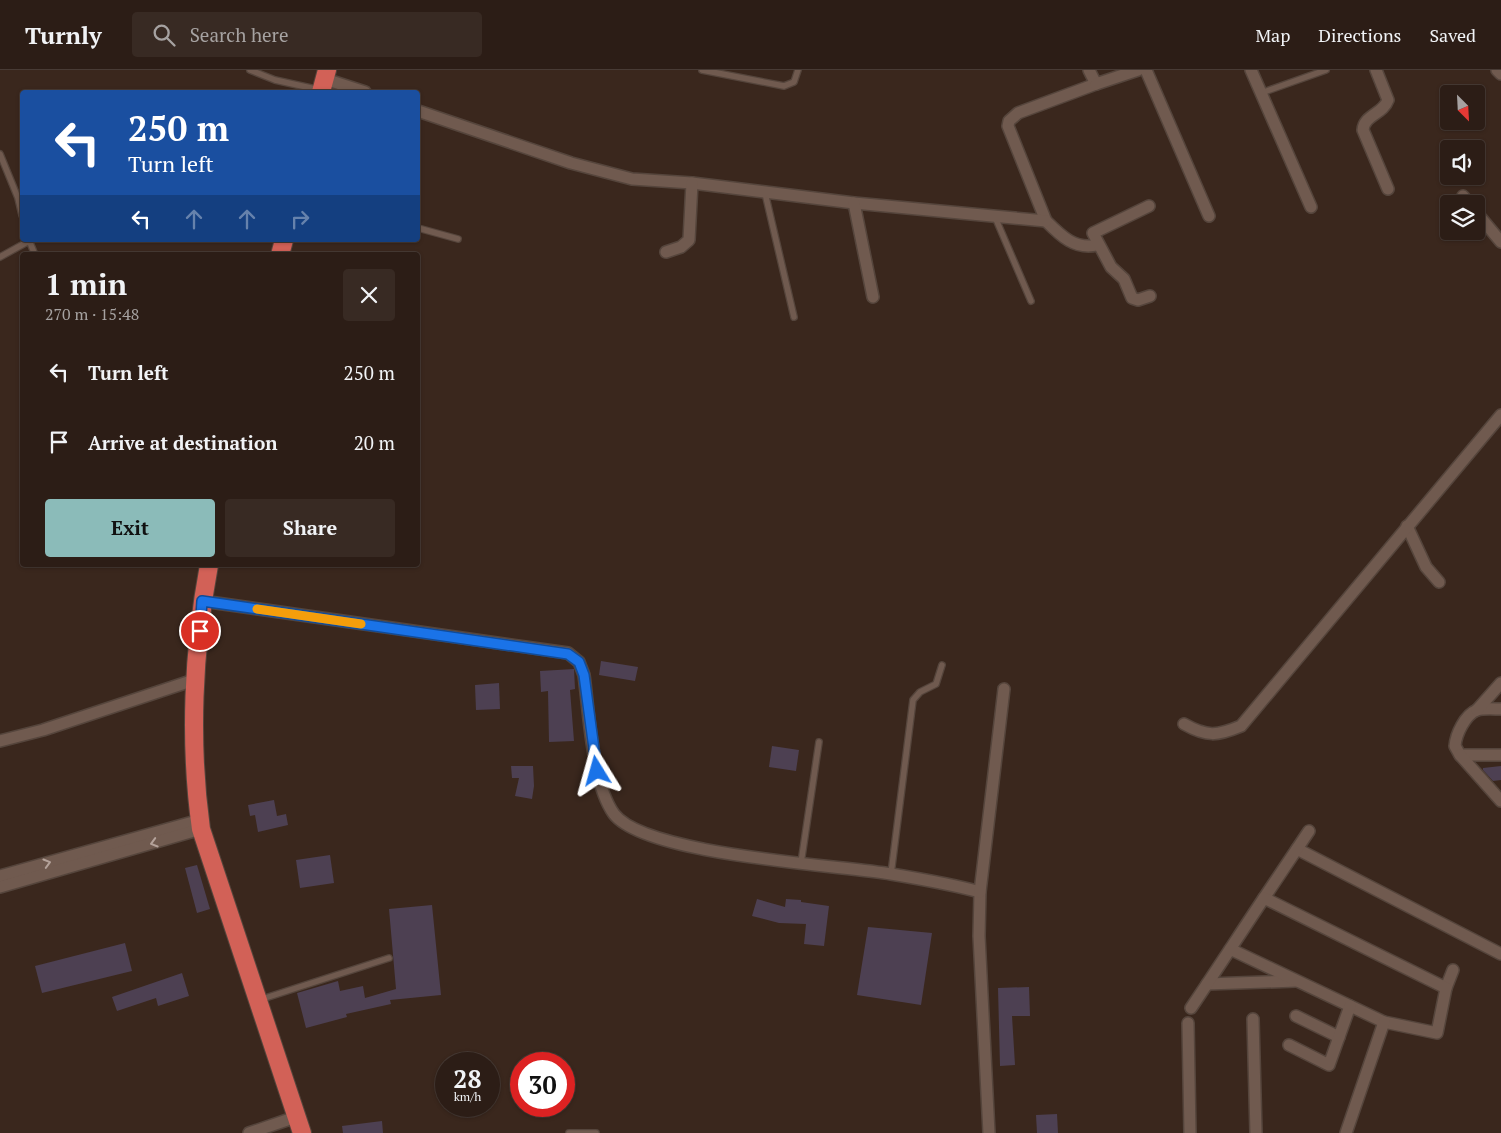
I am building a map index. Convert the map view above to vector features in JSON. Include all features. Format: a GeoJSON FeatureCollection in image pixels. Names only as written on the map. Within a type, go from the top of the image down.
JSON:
{"type":"FeatureCollection","features":[{"type":"Feature","properties":{"kind":"highway"},"geometry":{"type":"LineString","coordinates":[[209,567],[202,601],[195,735],[200,825],[299,1125]]}},
{"type":"Feature","properties":{"kind":"street"},"geometry":{"type":"LineString","coordinates":[[1089,70],[1096,84]]}},
{"type":"Feature","properties":{"kind":"street"},"geometry":{"type":"LineString","coordinates":[[1097,245],[1086,248],[1076,246],[1057,232],[1046,220],[1008,130],[1009,121],[1018,113],[1138,70]]}},
{"type":"Feature","properties":{"kind":"street"},"geometry":{"type":"LineString","coordinates":[[1146,70],[1210,216]]}},
{"type":"Feature","properties":{"kind":"street"},"geometry":{"type":"LineString","coordinates":[[1251,70],[1311,207]]}},
{"type":"Feature","properties":{"kind":"street"},"geometry":{"type":"LineString","coordinates":[[1376,70],[1388,100],[1381,110],[1367,120],[1363,130],[1388,189]]}},
{"type":"Feature","properties":{"kind":"street"},"geometry":{"type":"LineString","coordinates":[[1497,70],[1501,74]]}},
{"type":"Feature","properties":{"kind":"street"},"geometry":{"type":"LineString","coordinates":[[324,83],[356,90]]}},
{"type":"Feature","properties":{"kind":"street"},"geometry":{"type":"LineString","coordinates":[[420,111],[571,163],[632,179],[692,183],[765,193],[994,217],[1046,220]]}},
{"type":"Feature","properties":{"kind":"street"},"geometry":{"type":"LineString","coordinates":[[666,252],[681,247],[689,240],[692,183]]}},
{"type":"Feature","properties":{"kind":"street"},"geometry":{"type":"LineString","coordinates":[[854,203],[873,297]]}},
{"type":"Feature","properties":{"kind":"street"},"geometry":{"type":"LineString","coordinates":[[1149,206],[1094,232],[1093,236],[1111,267],[1124,279],[1132,298],[1138,300],[1150,296]]}},
{"type":"Feature","properties":{"kind":"street"},"geometry":{"type":"LineString","coordinates":[[1485,223],[1501,242]]}},
{"type":"Feature","properties":{"kind":"street"},"geometry":{"type":"LineString","coordinates":[[1184,724],[1209,735],[1226,732],[1241,726],[1406,526],[1501,415]]}},
{"type":"Feature","properties":{"kind":"street"},"geometry":{"type":"LineString","coordinates":[[1406,526],[1426,567],[1439,582]]}},
{"type":"Feature","properties":{"kind":"street"},"geometry":{"type":"LineString","coordinates":[[202,601],[568,654],[579,662],[584,675],[597,771],[603,791],[615,815],[625,824],[648,835],[708,850],[891,874],[980,892]]}},
{"type":"Feature","properties":{"kind":"street"},"geometry":{"type":"LineString","coordinates":[[0,741],[43,730],[197,679]]}},
{"type":"Feature","properties":{"kind":"street"},"geometry":{"type":"LineString","coordinates":[[1501,683],[1466,720],[1458,733],[1455,746],[1460,755],[1501,800]]}},
{"type":"Feature","properties":{"kind":"street"},"geometry":{"type":"LineString","coordinates":[[989,1133],[979,936],[980,892],[1004,689]]}},
{"type":"Feature","properties":{"kind":"street"},"geometry":{"type":"LineString","coordinates":[[1477,710],[1501,709]]}},
{"type":"Feature","properties":{"kind":"street"},"geometry":{"type":"LineString","coordinates":[[1460,755],[1501,755]]}},
{"type":"Feature","properties":{"kind":"street"},"geometry":{"type":"LineString","coordinates":[[0,888],[25,875],[200,825]]}},
{"type":"Feature","properties":{"kind":"street"},"geometry":{"type":"LineString","coordinates":[[1191,1008],[1308,831]]}},
{"type":"Feature","properties":{"kind":"street"},"geometry":{"type":"LineString","coordinates":[[1297,849],[1501,954]]}},
{"type":"Feature","properties":{"kind":"street"},"geometry":{"type":"LineString","coordinates":[[0,876],[25,875]]}},
{"type":"Feature","properties":{"kind":"street"},"geometry":{"type":"LineString","coordinates":[[1264,898],[1446,988]]}},
{"type":"Feature","properties":{"kind":"street"},"geometry":{"type":"LineString","coordinates":[[1230,949],[1384,1022],[1437,1033],[1446,988],[1453,970]]}},
{"type":"Feature","properties":{"kind":"street"},"geometry":{"type":"LineString","coordinates":[[1207,984],[1298,981]]}},
{"type":"Feature","properties":{"kind":"street"},"geometry":{"type":"LineString","coordinates":[[1289,1045],[1328,1065],[1350,1006]]}},
{"type":"Feature","properties":{"kind":"street"},"geometry":{"type":"LineString","coordinates":[[1296,1016],[1339,1036]]}},
{"type":"Feature","properties":{"kind":"street"},"geometry":{"type":"LineString","coordinates":[[1253,1018],[1256,1133]]}},
{"type":"Feature","properties":{"kind":"street"},"geometry":{"type":"LineString","coordinates":[[1346,1133],[1384,1022]]}},
{"type":"Feature","properties":{"kind":"street"},"geometry":{"type":"LineString","coordinates":[[1188,1023],[1190,1133]]}},
{"type":"Feature","properties":{"kind":"street"},"geometry":{"type":"LineString","coordinates":[[249,1133],[299,1125]]}},
{"type":"Feature","properties":{"kind":"lane"},"geometry":{"type":"LineString","coordinates":[[250,70],[275,80],[324,83]]}},
{"type":"Feature","properties":{"kind":"lane"},"geometry":{"type":"LineString","coordinates":[[702,70],[784,86],[794,82],[798,70]]}},
{"type":"Feature","properties":{"kind":"lane"},"geometry":{"type":"LineString","coordinates":[[1261,93],[1326,70]]}},
{"type":"Feature","properties":{"kind":"lane"},"geometry":{"type":"LineString","coordinates":[[0,154],[20,206]]}},
{"type":"Feature","properties":{"kind":"lane"},"geometry":{"type":"LineString","coordinates":[[765,193],[794,318]]}},
{"type":"Feature","properties":{"kind":"lane"},"geometry":{"type":"LineString","coordinates":[[994,217],[1031,301]]}},
{"type":"Feature","properties":{"kind":"lane"},"geometry":{"type":"LineString","coordinates":[[420,229],[458,239]]}},
{"type":"Feature","properties":{"kind":"lane"},"geometry":{"type":"LineString","coordinates":[[0,257],[27,242]]}},
{"type":"Feature","properties":{"kind":"lane"},"geometry":{"type":"LineString","coordinates":[[891,874],[913,700],[920,692],[936,684],[942,665]]}},
{"type":"Feature","properties":{"kind":"lane"},"geometry":{"type":"LineString","coordinates":[[801,863],[819,742]]}},
{"type":"Feature","properties":{"kind":"lane"},"geometry":{"type":"LineString","coordinates":[[257,1000],[390,958]]}},
{"type":"Feature","properties":{"kind":"lane"},"geometry":{"type":"LineString","coordinates":[[569,1133],[596,1133]]}},
{"type":"Feature","properties":{"kind":"building"},"geometry":{"type":"Polygon","coordinates":[[[601,661],[638,667],[635,681],[599,675],[601,661]]]}},
{"type":"Feature","properties":{"kind":"building"},"geometry":{"type":"Polygon","coordinates":[[[574,669],[575,689],[570,690],[574,741],[549,742],[548,691],[541,692],[540,671],[574,669]]]}},
{"type":"Feature","properties":{"kind":"building"},"geometry":{"type":"Polygon","coordinates":[[[499,683],[500,709],[476,710],[475,685],[499,683]]]}},
{"type":"Feature","properties":{"kind":"building"},"geometry":{"type":"Polygon","coordinates":[[[772,746],[799,750],[796,771],[769,767],[772,746]]]}},
{"type":"Feature","properties":{"kind":"building"},"geometry":{"type":"Polygon","coordinates":[[[511,766],[533,766],[534,786],[532,799],[515,796],[519,778],[512,778],[511,766]]]}},
{"type":"Feature","properties":{"kind":"building"},"geometry":{"type":"Polygon","coordinates":[[[1501,766],[1501,780],[1493,781],[1483,770],[1483,768],[1501,766]]]}},
{"type":"Feature","properties":{"kind":"building"},"geometry":{"type":"Polygon","coordinates":[[[274,800],[277,816],[286,814],[288,825],[258,832],[255,815],[250,816],[248,805],[274,800]]]}},
{"type":"Feature","properties":{"kind":"building"},"geometry":{"type":"Polygon","coordinates":[[[330,855],[334,883],[300,888],[296,860],[330,855]]]}},
{"type":"Feature","properties":{"kind":"building"},"geometry":{"type":"Polygon","coordinates":[[[197,865],[210,909],[197,913],[185,868],[197,865]]]}},
{"type":"Feature","properties":{"kind":"building"},"geometry":{"type":"Polygon","coordinates":[[[757,899],[785,907],[786,899],[829,906],[824,946],[804,944],[806,924],[779,923],[752,916],[757,899]]]}},
{"type":"Feature","properties":{"kind":"building"},"geometry":{"type":"Polygon","coordinates":[[[432,905],[441,995],[390,1000],[391,1004],[346,1014],[347,1017],[306,1028],[297,993],[338,981],[340,991],[363,986],[365,998],[396,989],[389,909],[432,905]]]}},
{"type":"Feature","properties":{"kind":"building"},"geometry":{"type":"Polygon","coordinates":[[[868,927],[932,933],[921,1005],[857,995],[868,927]]]}},
{"type":"Feature","properties":{"kind":"building"},"geometry":{"type":"Polygon","coordinates":[[[125,943],[132,971],[42,993],[35,966],[125,943]]]}},
{"type":"Feature","properties":{"kind":"building"},"geometry":{"type":"Polygon","coordinates":[[[182,973],[189,996],[158,1006],[156,998],[117,1011],[112,997],[182,973]]]}},
{"type":"Feature","properties":{"kind":"building"},"geometry":{"type":"Polygon","coordinates":[[[1029,987],[1030,1016],[1012,1016],[1015,1065],[1000,1066],[998,988],[1029,987]]]}},
{"type":"Feature","properties":{"kind":"building"},"geometry":{"type":"Polygon","coordinates":[[[1057,1114],[1058,1133],[1037,1133],[1036,1115],[1057,1114]]]}},
{"type":"Feature","properties":{"kind":"building"},"geometry":{"type":"Polygon","coordinates":[[[382,1121],[383,1133],[343,1133],[342,1126],[382,1121]]]}},
{"type":"Feature","properties":{"kind":"slow traffic"},"geometry":{"type":"LineString","coordinates":[[257,609],[361,624]]}},
{"type":"Feature","properties":{"kind":"route"},"geometry":{"type":"LineString","coordinates":[[200,631],[202,601],[568,654],[575,657],[579,662],[584,675],[597,771]]}}]}
